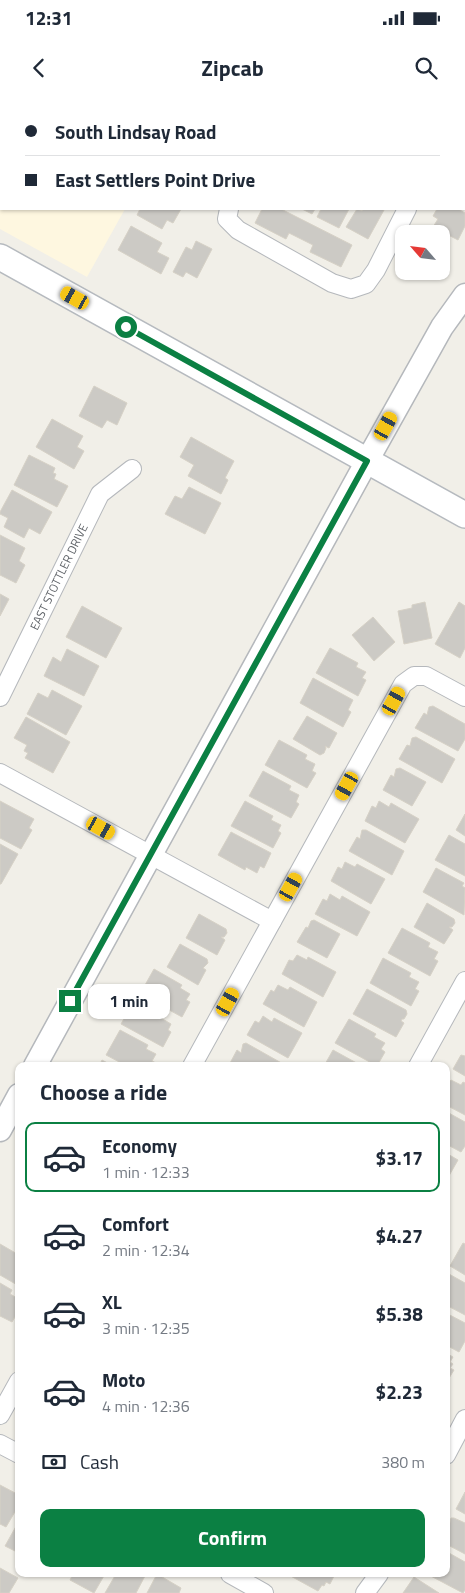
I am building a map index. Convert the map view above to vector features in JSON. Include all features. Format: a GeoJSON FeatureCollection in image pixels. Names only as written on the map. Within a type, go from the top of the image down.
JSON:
{"type":"FeatureCollection","features":[{"type":"Feature","properties":{"kind":"main road"},"geometry":{"type":"LineString","coordinates":[[0,257],[465,516]]}},
{"type":"Feature","properties":{"kind":"street"},"geometry":{"type":"LineString","coordinates":[[228,214],[238,230],[323,279],[351,289],[366,284],[376,270],[406,210]]}},
{"type":"Feature","properties":{"kind":"street"},"geometry":{"type":"LineString","coordinates":[[37,1062],[367,461],[442,327],[465,295]]}},
{"type":"Feature","properties":{"kind":"street","name":"EAST STOTTLER DRIVE"},"geometry":{"type":"LineString","coordinates":[[0,697],[100,494],[132,469]]}},
{"type":"Feature","properties":{"kind":"street"},"geometry":{"type":"LineString","coordinates":[[194,1062],[403,684],[414,676],[426,676],[465,697]]}},
{"type":"Feature","properties":{"kind":"street"},"geometry":{"type":"LineString","coordinates":[[0,773],[272,921]]}},
{"type":"Feature","properties":{"kind":"street"},"geometry":{"type":"LineString","coordinates":[[420,1062],[465,981]]}},
{"type":"Feature","properties":{"kind":"street"},"geometry":{"type":"LineString","coordinates":[[0,1130],[15,1103]]}},
{"type":"Feature","properties":{"kind":"street"},"geometry":{"type":"LineString","coordinates":[[0,1415],[15,1388]]}},
{"type":"Feature","properties":{"kind":"street"},"geometry":{"type":"LineString","coordinates":[[450,1447],[465,1419]]}},
{"type":"Feature","properties":{"kind":"street"},"geometry":{"type":"LineString","coordinates":[[0,1444],[15,1452]]}},
{"type":"Feature","properties":{"kind":"street"},"geometry":{"type":"LineString","coordinates":[[235,1577],[264,1593]]}},
{"type":"Feature","properties":{"kind":"street"},"geometry":{"type":"LineString","coordinates":[[365,1593],[377,1577]]}},
{"type":"Feature","properties":{"kind":"shaded area"},"geometry":{"type":"Polygon","coordinates":[[[0,210],[124,210],[87,277],[0,229],[0,210]]]}},
{"type":"Feature","properties":{"kind":"building"},"geometry":{"type":"Polygon","coordinates":[[[140,210],[180,210],[173,223],[167,220],[162,229],[137,215],[140,210]]]}},
{"type":"Feature","properties":{"kind":"building"},"geometry":{"type":"Polygon","coordinates":[[[262,210],[283,210],[352,245],[341,267],[310,252],[313,245],[289,233],[286,239],[255,223],[262,210]]]}},
{"type":"Feature","properties":{"kind":"building"},"geometry":{"type":"Polygon","coordinates":[[[304,210],[314,210],[312,214],[304,210]]]}},
{"type":"Feature","properties":{"kind":"building"},"geometry":{"type":"Polygon","coordinates":[[[320,210],[348,210],[339,228],[317,217],[320,210]]]}},
{"type":"Feature","properties":{"kind":"building"},"geometry":{"type":"Polygon","coordinates":[[[356,210],[384,210],[368,239],[346,227],[356,210]]]}},
{"type":"Feature","properties":{"kind":"building"},"geometry":{"type":"Polygon","coordinates":[[[436,210],[460,210],[465,213],[465,226],[458,240],[450,236],[450,225],[434,225],[438,219],[433,216],[436,210]]]}},
{"type":"Feature","properties":{"kind":"building"},"geometry":{"type":"Polygon","coordinates":[[[131,226],[162,243],[157,252],[169,258],[161,274],[118,250],[131,226]]]}},
{"type":"Feature","properties":{"kind":"building"},"geometry":{"type":"Polygon","coordinates":[[[196,241],[212,249],[197,278],[186,272],[183,277],[173,272],[186,247],[192,250],[196,241]]]}},
{"type":"Feature","properties":{"kind":"building"},"geometry":{"type":"Polygon","coordinates":[[[94,386],[127,403],[117,425],[107,420],[102,428],[79,416],[94,386]]]}},
{"type":"Feature","properties":{"kind":"building"},"geometry":{"type":"Polygon","coordinates":[[[52,419],[83,436],[77,447],[84,451],[74,469],[36,447],[52,419]]]}},
{"type":"Feature","properties":{"kind":"building"},"geometry":{"type":"Polygon","coordinates":[[[191,437],[234,461],[225,478],[228,480],[221,494],[188,476],[194,465],[180,457],[191,437]]]}},
{"type":"Feature","properties":{"kind":"building"},"geometry":{"type":"Polygon","coordinates":[[[29,455],[55,468],[53,473],[56,474],[54,479],[68,486],[57,507],[14,485],[29,455]]]}},
{"type":"Feature","properties":{"kind":"building"},"geometry":{"type":"Polygon","coordinates":[[[189,487],[221,503],[205,534],[165,514],[175,496],[182,499],[189,487]]]}},
{"type":"Feature","properties":{"kind":"building"},"geometry":{"type":"Polygon","coordinates":[[[12,490],[52,512],[40,534],[29,528],[24,538],[4,527],[8,518],[0,514],[0,512],[12,490]]]}},
{"type":"Feature","properties":{"kind":"building"},"geometry":{"type":"Polygon","coordinates":[[[0,535],[25,548],[19,561],[25,565],[16,583],[0,575],[0,535]]]}},
{"type":"Feature","properties":{"kind":"building"},"geometry":{"type":"Polygon","coordinates":[[[0,594],[9,599],[0,616],[0,594]]]}},
{"type":"Feature","properties":{"kind":"building"},"geometry":{"type":"Polygon","coordinates":[[[425,602],[432,638],[404,644],[398,611],[412,608],[412,605],[425,602]]]}},
{"type":"Feature","properties":{"kind":"building"},"geometry":{"type":"Polygon","coordinates":[[[459,602],[465,606],[465,648],[460,658],[435,644],[459,602]]]}},
{"type":"Feature","properties":{"kind":"building"},"geometry":{"type":"Polygon","coordinates":[[[82,606],[122,628],[106,658],[66,637],[82,606]]]}},
{"type":"Feature","properties":{"kind":"building"},"geometry":{"type":"Polygon","coordinates":[[[373,617],[395,642],[374,661],[352,635],[373,617]]]}},
{"type":"Feature","properties":{"kind":"building"},"geometry":{"type":"Polygon","coordinates":[[[330,648],[358,663],[356,667],[366,672],[362,678],[366,680],[358,696],[316,673],[330,648]]]}},
{"type":"Feature","properties":{"kind":"building"},"geometry":{"type":"Polygon","coordinates":[[[67,649],[99,666],[84,696],[44,676],[53,657],[61,662],[67,649]]]}},
{"type":"Feature","properties":{"kind":"building"},"geometry":{"type":"Polygon","coordinates":[[[313,678],[353,700],[348,710],[351,712],[343,727],[300,703],[313,678]]]}},
{"type":"Feature","properties":{"kind":"building"},"geometry":{"type":"Polygon","coordinates":[[[52,690],[82,706],[66,735],[27,714],[38,693],[48,698],[52,690]]]}},
{"type":"Feature","properties":{"kind":"building"},"geometry":{"type":"Polygon","coordinates":[[[433,706],[465,724],[465,739],[458,751],[415,728],[424,713],[427,715],[429,707],[433,706]]]}},
{"type":"Feature","properties":{"kind":"building"},"geometry":{"type":"Polygon","coordinates":[[[307,716],[337,733],[329,748],[325,746],[324,753],[320,755],[293,739],[307,716]]]}},
{"type":"Feature","properties":{"kind":"building"},"geometry":{"type":"Polygon","coordinates":[[[26,717],[70,742],[53,773],[25,758],[28,753],[24,751],[27,745],[14,738],[26,717]]]}},
{"type":"Feature","properties":{"kind":"building"},"geometry":{"type":"Polygon","coordinates":[[[416,737],[455,759],[442,783],[399,759],[407,745],[410,746],[412,738],[416,737]]]}},
{"type":"Feature","properties":{"kind":"building"},"geometry":{"type":"Polygon","coordinates":[[[279,740],[307,755],[305,759],[315,764],[312,771],[316,773],[307,788],[265,765],[279,740]]]}},
{"type":"Feature","properties":{"kind":"building"},"geometry":{"type":"Polygon","coordinates":[[[400,768],[426,782],[412,806],[383,790],[391,775],[394,777],[396,769],[400,768]]]}},
{"type":"Feature","properties":{"kind":"building"},"geometry":{"type":"Polygon","coordinates":[[[263,771],[291,786],[289,790],[299,795],[296,802],[299,804],[291,818],[249,796],[263,771]]]}},
{"type":"Feature","properties":{"kind":"building"},"geometry":{"type":"Polygon","coordinates":[[[0,801],[34,819],[29,828],[32,830],[21,849],[0,838],[0,801]]]}},
{"type":"Feature","properties":{"kind":"building"},"geometry":{"type":"Polygon","coordinates":[[[245,801],[273,816],[271,820],[281,825],[278,831],[281,833],[273,848],[231,826],[245,801]]]}},
{"type":"Feature","properties":{"kind":"building"},"geometry":{"type":"Polygon","coordinates":[[[379,801],[389,807],[391,803],[419,819],[405,843],[365,821],[372,806],[376,808],[379,801]]]}},
{"type":"Feature","properties":{"kind":"building"},"geometry":{"type":"Polygon","coordinates":[[[465,814],[465,836],[456,830],[465,814]]]}},
{"type":"Feature","properties":{"kind":"building"},"geometry":{"type":"Polygon","coordinates":[[[362,830],[366,830],[404,851],[392,875],[349,851],[357,837],[360,839],[362,830]]]}},
{"type":"Feature","properties":{"kind":"building"},"geometry":{"type":"Polygon","coordinates":[[[231,832],[271,853],[264,868],[260,866],[257,873],[246,867],[245,870],[218,855],[231,832]]]}},
{"type":"Feature","properties":{"kind":"building"},"geometry":{"type":"Polygon","coordinates":[[[449,835],[465,844],[465,876],[435,860],[449,835]]]}},
{"type":"Feature","properties":{"kind":"building"},"geometry":{"type":"Polygon","coordinates":[[[0,844],[18,854],[1,884],[0,884],[0,844]]]}},
{"type":"Feature","properties":{"kind":"building"},"geometry":{"type":"Polygon","coordinates":[[[345,862],[355,867],[357,864],[385,879],[371,904],[331,881],[338,867],[342,869],[345,862]]]}},
{"type":"Feature","properties":{"kind":"building"},"geometry":{"type":"Polygon","coordinates":[[[436,868],[464,883],[462,886],[465,888],[464,915],[423,892],[436,868]]]}},
{"type":"Feature","properties":{"kind":"building"},"geometry":{"type":"Polygon","coordinates":[[[330,894],[340,900],[342,896],[370,912],[357,936],[315,914],[323,899],[327,901],[330,894]]]}},
{"type":"Feature","properties":{"kind":"building"},"geometry":{"type":"Polygon","coordinates":[[[427,903],[454,919],[455,923],[452,927],[449,927],[453,930],[444,944],[414,927],[427,903]]]}},
{"type":"Feature","properties":{"kind":"building"},"geometry":{"type":"Polygon","coordinates":[[[199,914],[226,929],[227,933],[224,937],[221,937],[225,940],[217,955],[186,938],[199,914]]]}},
{"type":"Feature","properties":{"kind":"building"},"geometry":{"type":"Polygon","coordinates":[[[314,920],[340,934],[327,958],[297,942],[306,927],[308,928],[311,921],[314,920]]]}},
{"type":"Feature","properties":{"kind":"building"},"geometry":{"type":"Polygon","coordinates":[[[402,928],[430,943],[428,947],[438,952],[434,959],[438,961],[430,976],[388,953],[402,928]]]}},
{"type":"Feature","properties":{"kind":"building"},"geometry":{"type":"Polygon","coordinates":[[[180,944],[207,959],[208,963],[203,968],[206,970],[198,985],[167,967],[180,944]]]}},
{"type":"Feature","properties":{"kind":"building"},"geometry":{"type":"Polygon","coordinates":[[[297,955],[307,960],[308,957],[336,972],[323,997],[282,974],[289,960],[293,961],[297,955]]]}},
{"type":"Feature","properties":{"kind":"building"},"geometry":{"type":"Polygon","coordinates":[[[383,958],[411,973],[409,977],[419,982],[415,989],[419,991],[411,1006],[370,983],[383,958]]]}},
{"type":"Feature","properties":{"kind":"building"},"geometry":{"type":"Polygon","coordinates":[[[154,969],[182,985],[180,988],[190,994],[186,1000],[190,1002],[182,1017],[140,994],[154,969]]]}},
{"type":"Feature","properties":{"kind":"building"},"geometry":{"type":"Polygon","coordinates":[[[278,985],[288,990],[290,987],[317,1002],[304,1027],[263,1004],[271,990],[274,992],[278,985]]]}},
{"type":"Feature","properties":{"kind":"building"},"geometry":{"type":"Polygon","coordinates":[[[367,989],[406,1010],[407,1014],[401,1021],[404,1023],[396,1037],[353,1014],[367,989]]]}},
{"type":"Feature","properties":{"kind":"building"},"geometry":{"type":"Polygon","coordinates":[[[135,999],[163,1015],[161,1018],[171,1024],[168,1030],[171,1032],[163,1047],[121,1024],[135,999]]]}},
{"type":"Feature","properties":{"kind":"building"},"geometry":{"type":"Polygon","coordinates":[[[263,1016],[272,1022],[274,1018],[302,1033],[288,1058],[247,1035],[255,1021],[259,1023],[263,1016]]]}},
{"type":"Feature","properties":{"kind":"building"},"geometry":{"type":"Polygon","coordinates":[[[349,1019],[376,1034],[374,1037],[385,1043],[381,1049],[385,1052],[379,1062],[370,1062],[335,1043],[349,1019]]]}},
{"type":"Feature","properties":{"kind":"building"},"geometry":{"type":"Polygon","coordinates":[[[120,1030],[148,1045],[146,1049],[156,1054],[152,1061],[154,1062],[119,1062],[106,1055],[120,1030]]]}},
{"type":"Feature","properties":{"kind":"building"},"geometry":{"type":"Polygon","coordinates":[[[246,1043],[280,1062],[231,1062],[237,1050],[241,1053],[243,1044],[246,1043]]]}},
{"type":"Feature","properties":{"kind":"building"},"geometry":{"type":"Polygon","coordinates":[[[333,1050],[355,1062],[326,1062],[333,1050]]]}},
{"type":"Feature","properties":{"kind":"building"},"geometry":{"type":"Polygon","coordinates":[[[461,1055],[465,1056],[465,1076],[453,1069],[461,1055]]]}},
{"type":"Feature","properties":{"kind":"building"},"geometry":{"type":"Polygon","coordinates":[[[450,1081],[461,1085],[463,1082],[465,1083],[465,1115],[450,1107],[450,1081]]]}},
{"type":"Feature","properties":{"kind":"building"},"geometry":{"type":"Polygon","coordinates":[[[450,1114],[465,1122],[465,1146],[461,1152],[450,1146],[450,1114]]]}},
{"type":"Feature","properties":{"kind":"building"},"geometry":{"type":"Polygon","coordinates":[[[450,1155],[458,1160],[450,1174],[450,1155]]]}},
{"type":"Feature","properties":{"kind":"building"},"geometry":{"type":"Polygon","coordinates":[[[463,1243],[465,1244],[465,1275],[450,1266],[463,1243]]]}},
{"type":"Feature","properties":{"kind":"building"},"geometry":{"type":"Polygon","coordinates":[[[0,1244],[15,1253],[15,1284],[0,1275],[0,1244]]]}},
{"type":"Feature","properties":{"kind":"building"},"geometry":{"type":"Polygon","coordinates":[[[450,1275],[465,1283],[465,1315],[450,1307],[450,1275]]]}},
{"type":"Feature","properties":{"kind":"building"},"geometry":{"type":"Polygon","coordinates":[[[0,1283],[12,1290],[10,1294],[15,1297],[15,1317],[12,1322],[0,1316],[0,1283]]]}},
{"type":"Feature","properties":{"kind":"building"},"geometry":{"type":"Polygon","coordinates":[[[450,1315],[465,1323],[465,1341],[459,1352],[450,1347],[450,1315]]]}},
{"type":"Feature","properties":{"kind":"building"},"geometry":{"type":"Polygon","coordinates":[[[450,1368],[454,1370],[450,1376],[450,1368]]]}},
{"type":"Feature","properties":{"kind":"building"},"geometry":{"type":"Polygon","coordinates":[[[0,1485],[15,1493],[15,1512],[6,1527],[0,1524],[0,1485]]]}},
{"type":"Feature","properties":{"kind":"building"},"geometry":{"type":"Polygon","coordinates":[[[465,1492],[465,1514],[456,1509],[465,1492]]]}},
{"type":"Feature","properties":{"kind":"building"},"geometry":{"type":"Polygon","coordinates":[[[451,1518],[454,1518],[465,1523],[465,1554],[450,1546],[451,1518]]]}},
{"type":"Feature","properties":{"kind":"building"},"geometry":{"type":"Polygon","coordinates":[[[15,1528],[15,1551],[5,1546],[15,1528]]]}},
{"type":"Feature","properties":{"kind":"building"},"geometry":{"type":"Polygon","coordinates":[[[450,1554],[465,1562],[465,1590],[463,1593],[433,1577],[450,1577],[450,1554]]]}},
{"type":"Feature","properties":{"kind":"building"},"geometry":{"type":"Polygon","coordinates":[[[0,1568],[18,1578],[9,1593],[0,1593],[0,1568]]]}},
{"type":"Feature","properties":{"kind":"building"},"geometry":{"type":"Polygon","coordinates":[[[72,1577],[103,1577],[94,1593],[70,1580],[72,1577]]]}},
{"type":"Feature","properties":{"kind":"building"},"geometry":{"type":"Polygon","coordinates":[[[114,1577],[144,1577],[136,1593],[105,1593],[114,1577]]]}},
{"type":"Feature","properties":{"kind":"building"},"geometry":{"type":"Polygon","coordinates":[[[155,1577],[162,1577],[181,1588],[179,1593],[147,1593],[155,1577]]]}},
{"type":"Feature","properties":{"kind":"building"},"geometry":{"type":"Polygon","coordinates":[[[292,1577],[334,1577],[330,1584],[326,1582],[318,1591],[292,1577]]]}},
{"type":"Feature","properties":{"kind":"building"},"geometry":{"type":"Polygon","coordinates":[[[414,1577],[439,1593],[403,1593],[414,1577]]]}},
{"type":"Feature","properties":{"kind":"route"},"geometry":{"type":"LineString","coordinates":[[70,1001],[367,461],[126,327]]}}]}
